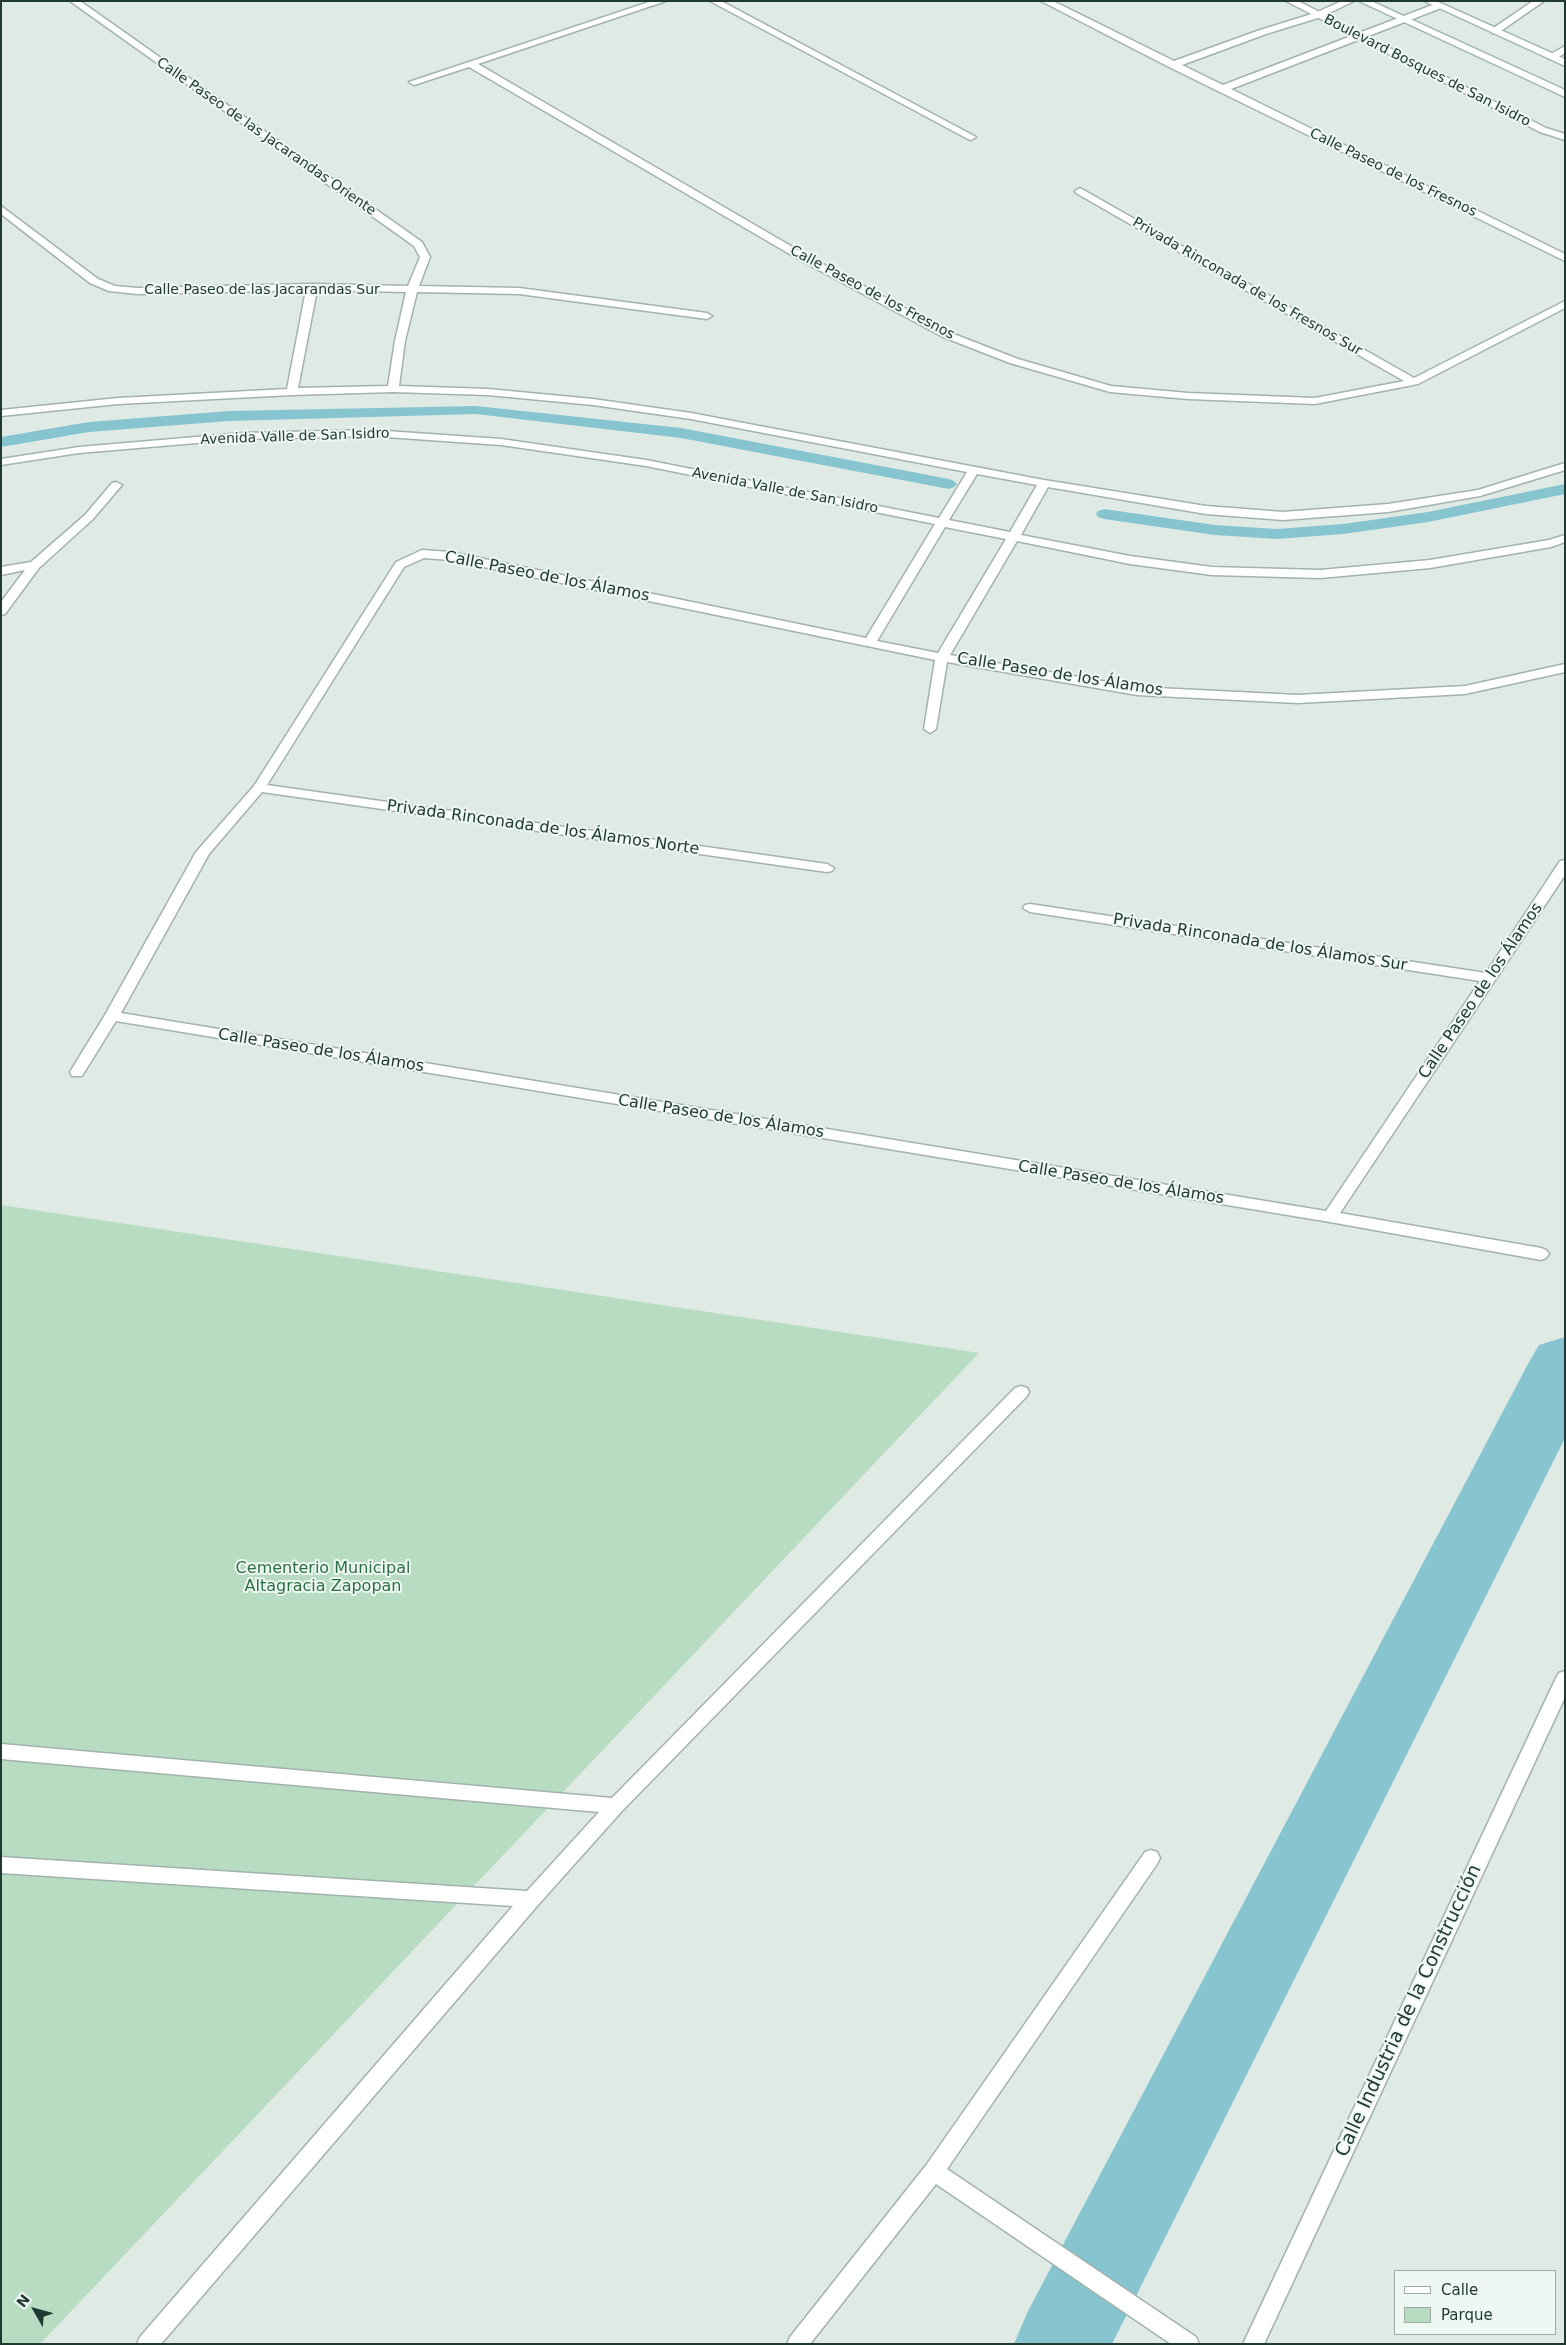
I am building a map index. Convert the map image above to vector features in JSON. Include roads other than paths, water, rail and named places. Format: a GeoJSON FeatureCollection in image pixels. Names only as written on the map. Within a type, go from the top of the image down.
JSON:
{"type":"FeatureCollection","features":[{"type":"Feature","properties":{"kind":"street","name":"Calle Paseo de las Jacarandas Oriente"},"geometry":{"type":"LineString","coordinates":[[74,1],[418,244],[425,257],[412,290],[400,341],[393,389]]}},
{"type":"Feature","properties":{"kind":"street"},"geometry":{"type":"LineString","coordinates":[[414,82],[662,1]]}},
{"type":"Feature","properties":{"kind":"street"},"geometry":{"type":"LineString","coordinates":[[714,1],[971,137]]}},
{"type":"Feature","properties":{"kind":"street","name":"Calle Paseo de los Fresnos"},"geometry":{"type":"LineString","coordinates":[[1045,1],[1565,258]]}},
{"type":"Feature","properties":{"kind":"street","name":"Boulevard Bosques de San Isidro"},"geometry":{"type":"LineString","coordinates":[[1290,1],[1543,130],[1565,137]]}},
{"type":"Feature","properties":{"kind":"street"},"geometry":{"type":"LineString","coordinates":[[1172,65],[1263,32],[1318,15],[1350,1]]}},
{"type":"Feature","properties":{"kind":"street"},"geometry":{"type":"LineString","coordinates":[[1363,1],[1565,94]]}},
{"type":"Feature","properties":{"kind":"street"},"geometry":{"type":"LineString","coordinates":[[1495,31],[1540,1]]}},
{"type":"Feature","properties":{"kind":"street"},"geometry":{"type":"LineString","coordinates":[[1222,89],[1403,20],[1433,3],[1565,63]]}},
{"type":"Feature","properties":{"kind":"street"},"geometry":{"type":"LineString","coordinates":[[1552,57],[1565,49]]}},
{"type":"Feature","properties":{"kind":"street","name":"Calle Paseo de los Fresnos"},"geometry":{"type":"LineString","coordinates":[[470,64],[812,262],[946,335],[1014,361],[1110,389],[1188,396],[1315,401],[1414,382],[1565,304]]}},
{"type":"Feature","properties":{"kind":"street","name":"Privada Rinconada de los Fresnos Sur"},"geometry":{"type":"LineString","coordinates":[[1080,191],[1414,382]]}},
{"type":"Feature","properties":{"kind":"street","name":"Calle Paseo de las Jacarandas Sur"},"geometry":{"type":"LineString","coordinates":[[1,209],[94,281],[113,289],[312,287],[519,292],[707,316]]}},
{"type":"Feature","properties":{"kind":"street"},"geometry":{"type":"LineString","coordinates":[[292,392],[312,287]]}},
{"type":"Feature","properties":{"kind":"street"},"geometry":{"type":"LineString","coordinates":[[1,413],[118,401],[292,392],[393,389],[488,392],[593,402],[692,416],[973,471],[1206,510],[1283,516],[1388,508],[1480,493],[1565,466]]}},
{"type":"Feature","properties":{"kind":"street","name":"Avenida Valle de San Isidro"},"geometry":{"type":"LineString","coordinates":[[1,462],[79,450],[243,436],[382,433],[501,442],[646,463],[1130,560],[1212,571],[1320,574],[1430,564],[1565,538]]}},
{"type":"Feature","properties":{"kind":"street"},"geometry":{"type":"LineString","coordinates":[[869,643],[973,471]]}},
{"type":"Feature","properties":{"kind":"street","name":"Calle Paseo de los Álamos"},"geometry":{"type":"LineString","coordinates":[[942,657],[1044,483]]}},
{"type":"Feature","properties":{"kind":"street"},"geometry":{"type":"LineString","coordinates":[[1,611],[35,565],[89,517],[116,485]]}},
{"type":"Feature","properties":{"kind":"street","name":"Calle Paseo de los Álamos"},"geometry":{"type":"LineString","coordinates":[[77,1072],[112,1016],[202,852],[259,788],[400,565],[422,554],[450,556],[869,643],[1137,691],[1298,699],[1465,690],[1565,668]]}},
{"type":"Feature","properties":{"kind":"street"},"geometry":{"type":"LineString","coordinates":[[1,571],[35,565]]}},
{"type":"Feature","properties":{"kind":"street"},"geometry":{"type":"LineString","coordinates":[[930,730],[942,657]]}},
{"type":"Feature","properties":{"kind":"street","name":"Privada Rinconada de los Álamos Norte"},"geometry":{"type":"LineString","coordinates":[[259,788],[827,868]]}},
{"type":"Feature","properties":{"kind":"street","name":"Calle Paseo de los Álamos"},"geometry":{"type":"LineString","coordinates":[[1330,1217],[1565,864]]}},
{"type":"Feature","properties":{"kind":"street","name":"Privada Rinconada de los Álamos Sur"},"geometry":{"type":"LineString","coordinates":[[1030,908],[1490,978]]}},
{"type":"Feature","properties":{"kind":"street","name":"Calle Paseo de los Álamos"},"geometry":{"type":"LineString","coordinates":[[112,1016],[1330,1217],[1541,1254]]}},
{"type":"Feature","properties":{"kind":"street"},"geometry":{"type":"LineString","coordinates":[[147,2344],[532,1899],[616,1806],[1021,1392]]}},
{"type":"Feature","properties":{"kind":"street","name":"Calle Industria de la Construcción"},"geometry":{"type":"LineString","coordinates":[[1253,2344],[1565,1678]]}},
{"type":"Feature","properties":{"kind":"street"},"geometry":{"type":"LineString","coordinates":[[1,1752],[616,1806]]}},
{"type":"Feature","properties":{"kind":"street"},"geometry":{"type":"LineString","coordinates":[[798,2344],[934,2171],[1151,1858]]}},
{"type":"Feature","properties":{"kind":"street"},"geometry":{"type":"LineString","coordinates":[[1,1865],[532,1899]]}},
{"type":"Feature","properties":{"kind":"street"},"geometry":{"type":"LineString","coordinates":[[934,2171],[1190,2344]]}},
{"type":"Feature","properties":{"kind":"waterway"},"geometry":{"type":"LineString","coordinates":[[1,442],[89,427],[229,416],[476,410],[681,433],[949,484]]}},
{"type":"Feature","properties":{"kind":"waterway"},"geometry":{"type":"LineString","coordinates":[[1104,514],[1215,530],[1277,534],[1343,529],[1428,517],[1565,489]]}},
{"type":"Feature","properties":{"kind":"waterway"},"geometry":{"type":"LineString","coordinates":[[1062,2344],[1565,1364]]}},
{"type":"Feature","properties":{"kind":"park label","name":"Cementerio Municipal Altagracia Zapopan"},"geometry":{"type":"Point","coordinates":[323,1578]}}]}
